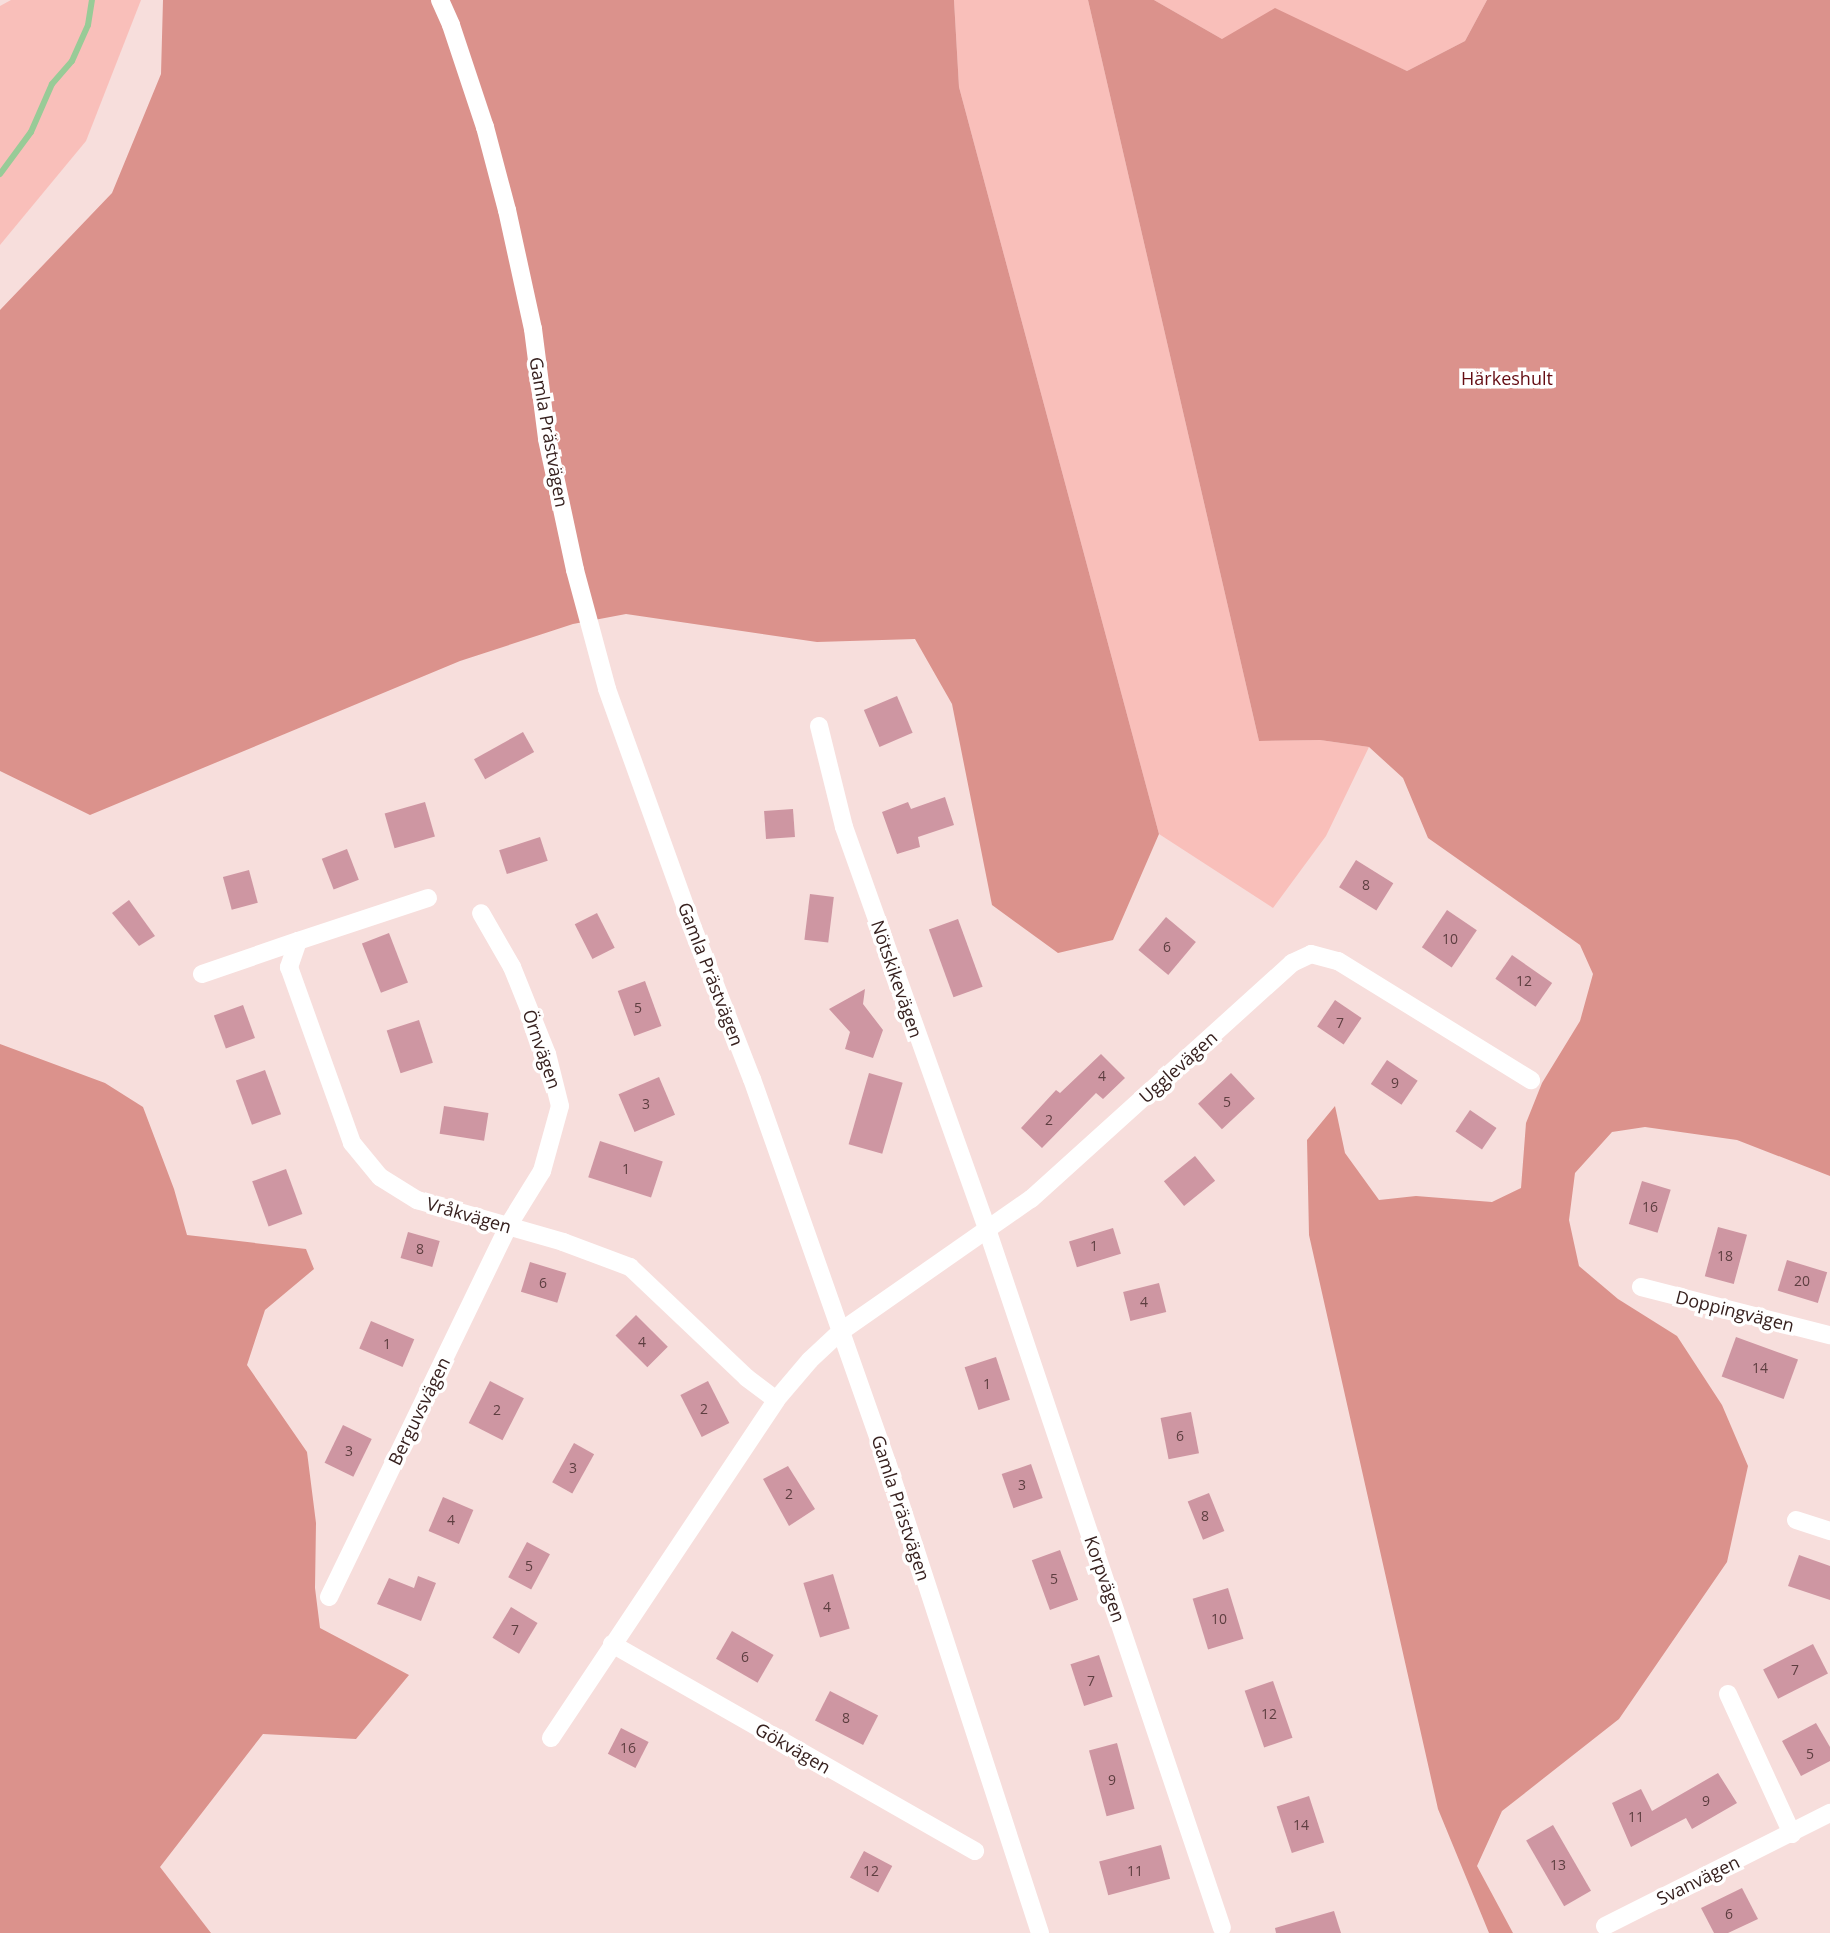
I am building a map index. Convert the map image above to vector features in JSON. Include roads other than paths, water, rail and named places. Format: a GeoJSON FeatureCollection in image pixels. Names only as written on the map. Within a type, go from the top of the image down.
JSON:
{"type":"FeatureCollection","features":[{"type":"Feature","properties":{"kind":"street","name":"Gamla Prästvägen"},"geometry":{"type":"LineString","coordinates":[[440,0],[485,127],[507,210],[533,329],[555,478],[575,570],[607,689],[693,928],[752,1079],[887,1462],[1040,1933]]}},
{"type":"Feature","properties":{"kind":"street","name":"Nötskikevägen"},"geometry":{"type":"LineString","coordinates":[[819,726],[844,827],[987,1230]]}},
{"type":"Feature","properties":{"kind":"street"},"geometry":{"type":"LineString","coordinates":[[202,974],[428,898]]}},
{"type":"Feature","properties":{"kind":"street","name":"Örnvägen"},"geometry":{"type":"LineString","coordinates":[[481,913],[512,967],[547,1054],[560,1106],[542,1171],[508,1226]]}},
{"type":"Feature","properties":{"kind":"street","name":"Vråkvägen"},"geometry":{"type":"LineString","coordinates":[[298,941],[289,967],[352,1143],[380,1177],[417,1200],[563,1242],[630,1267],[747,1378],[776,1400]]}},
{"type":"Feature","properties":{"kind":"street","name":"Ugglevägen"},"geometry":{"type":"LineString","coordinates":[[840,1332],[1031,1199],[1292,962],[1311,954],[1338,961],[1531,1080]]}},
{"type":"Feature","properties":{"kind":"street","name":"Berguvsvägen"},"geometry":{"type":"LineString","coordinates":[[329,1597],[508,1226]]}},
{"type":"Feature","properties":{"kind":"street","name":"Korpvägen"},"geometry":{"type":"LineString","coordinates":[[987,1230],[1222,1928]]}},
{"type":"Feature","properties":{"kind":"street","name":"Doppingvägen"},"geometry":{"type":"LineString","coordinates":[[1641,1287],[1830,1335]]}},
{"type":"Feature","properties":{"kind":"street"},"geometry":{"type":"LineString","coordinates":[[551,1738],[776,1400],[810,1360],[840,1332]]}},
{"type":"Feature","properties":{"kind":"street"},"geometry":{"type":"LineString","coordinates":[[1796,1520],[1830,1531]]}},
{"type":"Feature","properties":{"kind":"street","name":"Gökvägen"},"geometry":{"type":"LineString","coordinates":[[612,1644],[975,1851]]}},
{"type":"Feature","properties":{"kind":"street"},"geometry":{"type":"LineString","coordinates":[[1728,1694],[1792,1834]]}},
{"type":"Feature","properties":{"kind":"street","name":"Svanvägen"},"geometry":{"type":"LineString","coordinates":[[1605,1926],[1830,1813]]}},
{"type":"Feature","properties":{"kind":"waterway"},"geometry":{"type":"LineString","coordinates":[[0,174],[31,132],[52,84],[72,61],[88,25],[92,0]]}},
{"type":"Feature","properties":{"kind":"park label","name":"Härkeshult"},"geometry":{"type":"Point","coordinates":[1507,378]}}]}
